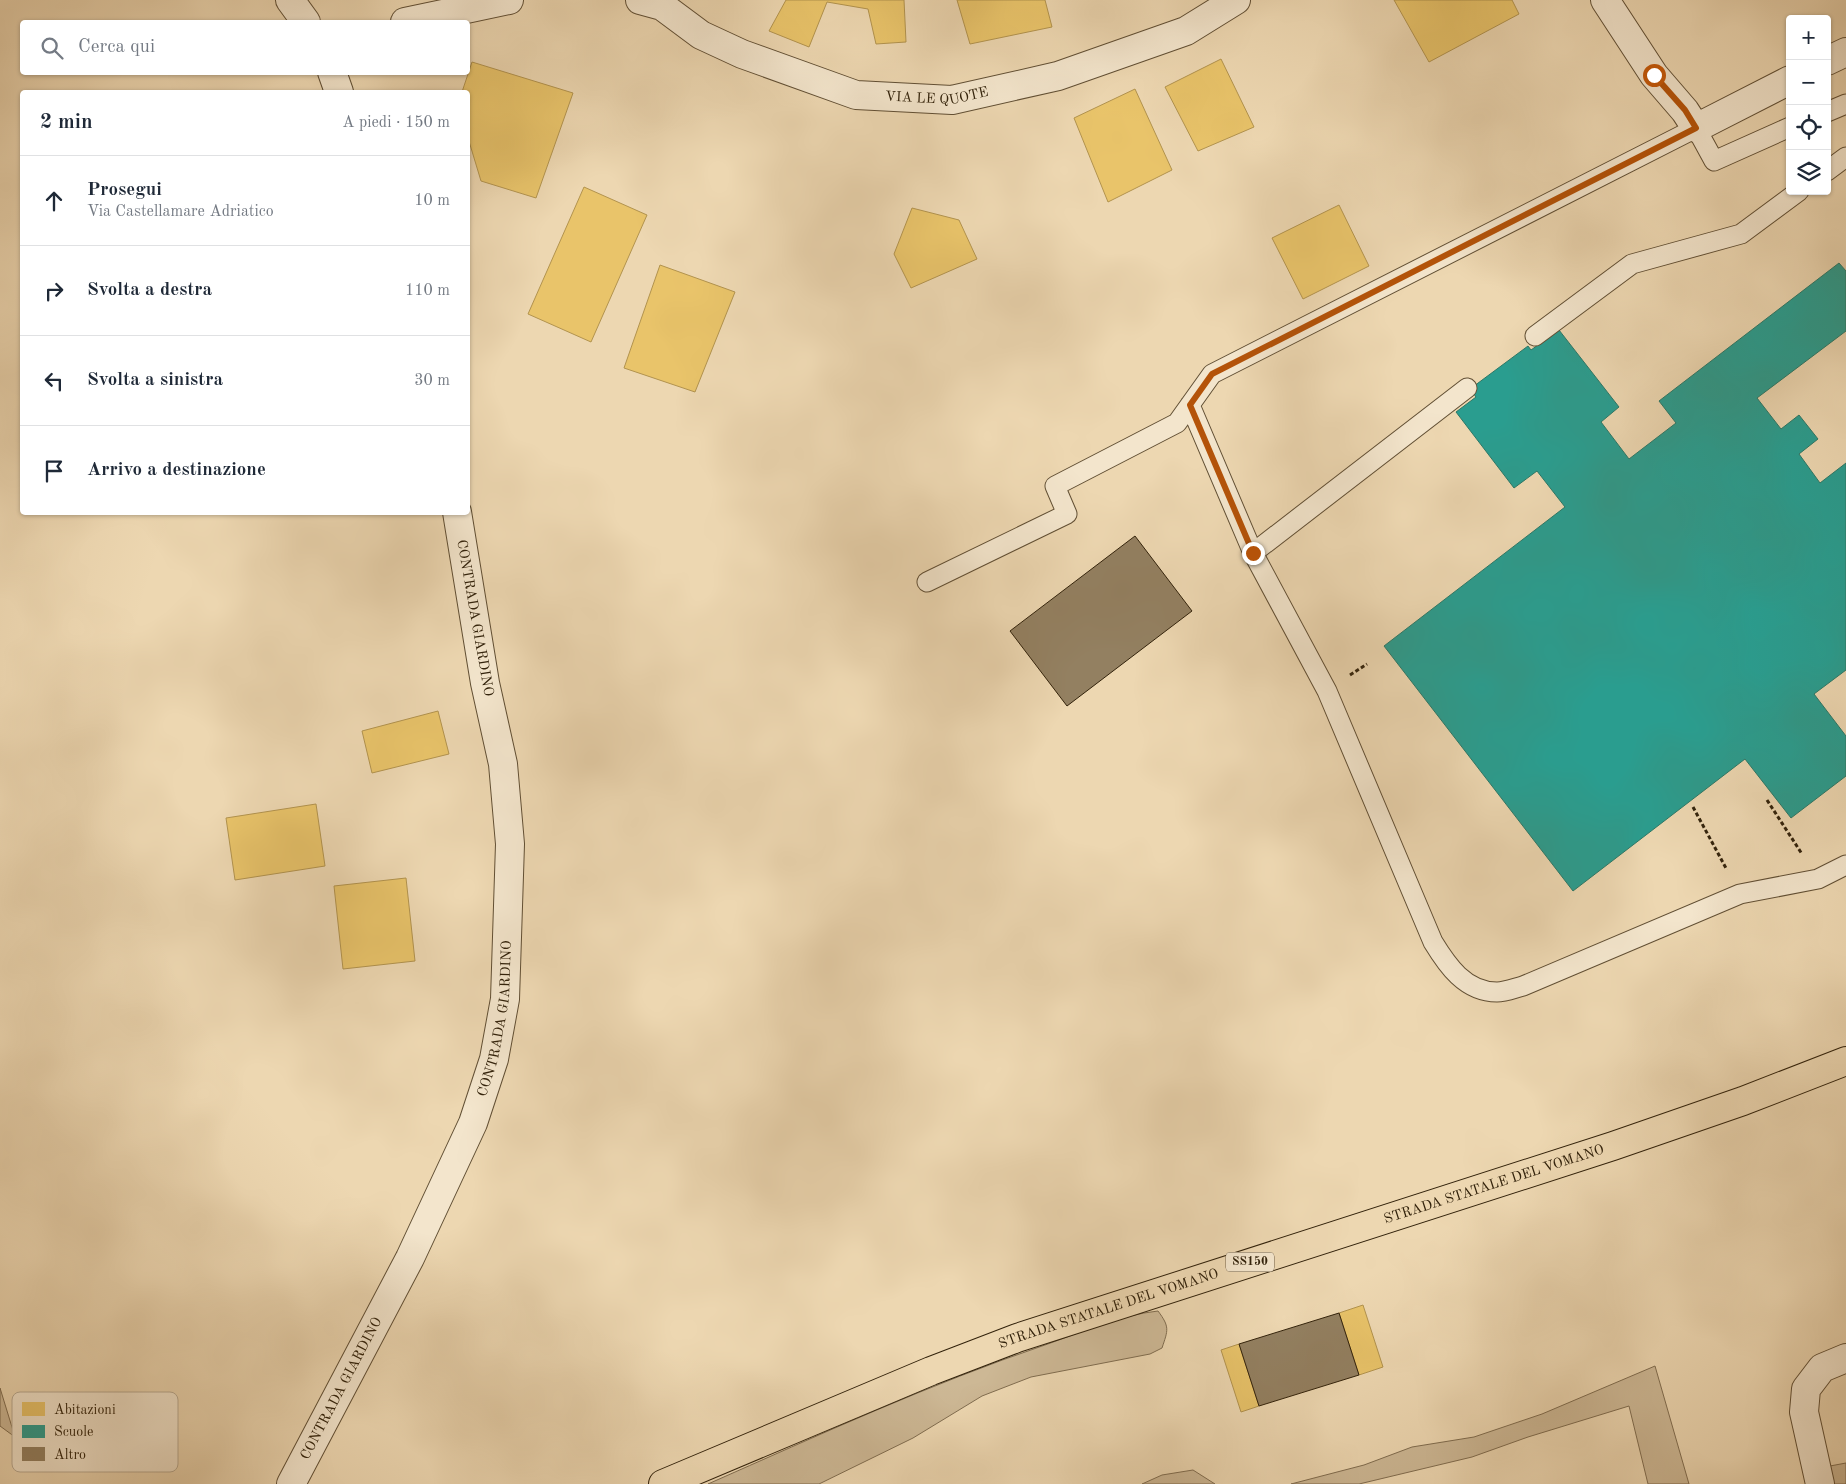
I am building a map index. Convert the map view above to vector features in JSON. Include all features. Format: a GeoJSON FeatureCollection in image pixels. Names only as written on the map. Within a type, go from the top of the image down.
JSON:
{"type":"FeatureCollection","features":[{"type":"Feature","properties":{"kind":"main road","name":"STRADA STATALE DEL VOMANO"},"geometry":{"type":"LineString","coordinates":[[663,1484],[931,1371],[1017,1338],[1613,1146],[1743,1101],[1846,1061]]}},
{"type":"Feature","properties":{"kind":"street"},"geometry":{"type":"LineString","coordinates":[[290,0],[305,20]]}},
{"type":"Feature","properties":{"kind":"street"},"geometry":{"type":"LineString","coordinates":[[414,20],[509,0]]}},
{"type":"Feature","properties":{"kind":"street","name":"VIA LE QUOTE"},"geometry":{"type":"LineString","coordinates":[[640,0],[662,6],[702,35],[742,54],[856,95],[952,100],[1058,76],[1186,31],[1236,0]]}},
{"type":"Feature","properties":{"kind":"street"},"geometry":{"type":"LineString","coordinates":[[1604,0],[1654,75],[1685,110],[1696,128],[1786,82]]}},
{"type":"Feature","properties":{"kind":"street"},"geometry":{"type":"LineString","coordinates":[[1829,60],[1846,52]]}},
{"type":"Feature","properties":{"kind":"street"},"geometry":{"type":"LineString","coordinates":[[333,75],[338,90]]}},
{"type":"Feature","properties":{"kind":"street","name":"CONTRADA GIARDINO"},"geometry":{"type":"LineString","coordinates":[[291,1484],[410,1258],[473,1123],[494,1060],[505,999],[510,844],[505,782],[503,764],[485,683],[457,515]]}},
{"type":"Feature","properties":{"kind":"street"},"geometry":{"type":"LineString","coordinates":[[1820,1484],[1804,1412],[1806,1389],[1822,1368],[1846,1358]]}},
{"type":"Feature","properties":{"kind":"lane"},"geometry":{"type":"LineString","coordinates":[[1831,110],[1846,104]]}},
{"type":"Feature","properties":{"kind":"lane"},"geometry":{"type":"LineString","coordinates":[[927,582],[1067,514],[1055,486],[1177,424],[1212,374],[1696,128],[1714,161],[1786,129]]}},
{"type":"Feature","properties":{"kind":"lane"},"geometry":{"type":"LineString","coordinates":[[1831,167],[1846,157]]}},
{"type":"Feature","properties":{"kind":"lane"},"geometry":{"type":"LineString","coordinates":[[1535,336],[1632,264],[1741,234],[1794,195]]}},
{"type":"Feature","properties":{"kind":"lane"},"geometry":{"type":"LineString","coordinates":[[1253,553],[1468,388]]}},
{"type":"Feature","properties":{"kind":"lane"},"geometry":{"type":"LineString","coordinates":[[1190,405],[1253,553],[1327,691],[1432,942],[1445,962],[1460,979],[1480,989],[1497,992],[1523,986],[1740,894],[1818,879],[1846,865]]}},
{"type":"Feature","properties":{"kind":"path"},"geometry":{"type":"LineString","coordinates":[[1766,800],[1818,879]]}},
{"type":"Feature","properties":{"kind":"path"},"geometry":{"type":"LineString","coordinates":[[1693,807],[1740,894]]}},
{"type":"Feature","properties":{"kind":"shaded area"},"geometry":{"type":"Polygon","coordinates":[[[1158,1311],[1165,1321],[1167,1329],[1162,1348],[1150,1354],[1031,1377],[982,1396],[913,1438],[819,1484],[708,1484],[959,1376],[1101,1325],[1130,1316],[1158,1311]]]}},
{"type":"Feature","properties":{"kind":"shaded area"},"geometry":{"type":"Polygon","coordinates":[[[1655,1366],[1689,1484],[1648,1484],[1629,1406],[1528,1437],[1472,1457],[1359,1484],[1291,1484],[1364,1465],[1412,1447],[1474,1437],[1542,1414],[1655,1366]]]}},
{"type":"Feature","properties":{"kind":"shaded area"},"geometry":{"type":"Polygon","coordinates":[[[0,1388],[12,1427],[12,1435],[0,1426],[0,1388]]]}},
{"type":"Feature","properties":{"kind":"shaded area"},"geometry":{"type":"Polygon","coordinates":[[[1846,1463],[1846,1484],[1834,1484],[1830,1466],[1846,1463]]]}},
{"type":"Feature","properties":{"kind":"shaded area"},"geometry":{"type":"Polygon","coordinates":[[[1193,1470],[1215,1484],[1142,1484],[1162,1475],[1193,1470]]]}},
{"type":"Feature","properties":{"kind":"building: Abitazioni"},"geometry":{"type":"Polygon","coordinates":[[[786,0],[904,0],[906,42],[876,44],[868,9],[827,2],[809,47],[769,31],[786,0]]]}},
{"type":"Feature","properties":{"kind":"building: Abitazioni"},"geometry":{"type":"Polygon","coordinates":[[[957,0],[1045,0],[1052,27],[970,44],[957,0]]]}},
{"type":"Feature","properties":{"kind":"building: Abitazioni"},"geometry":{"type":"Polygon","coordinates":[[[1394,0],[1512,0],[1519,14],[1429,62],[1394,0]]]}},
{"type":"Feature","properties":{"kind":"building: Abitazioni"},"geometry":{"type":"Polygon","coordinates":[[[1221,59],[1254,127],[1198,151],[1165,87],[1221,59]]]}},
{"type":"Feature","properties":{"kind":"building: Abitazioni"},"geometry":{"type":"Polygon","coordinates":[[[472,62],[573,93],[536,198],[481,181],[470,145],[470,90],[463,90],[468,75],[470,75],[472,62]]]}},
{"type":"Feature","properties":{"kind":"building: Abitazioni"},"geometry":{"type":"Polygon","coordinates":[[[1135,89],[1172,170],[1108,202],[1074,118],[1135,89]]]}},
{"type":"Feature","properties":{"kind":"building: Abitazioni"},"geometry":{"type":"Polygon","coordinates":[[[584,187],[647,215],[591,342],[528,314],[584,187]]]}},
{"type":"Feature","properties":{"kind":"building: Abitazioni"},"geometry":{"type":"Polygon","coordinates":[[[1339,205],[1369,266],[1303,299],[1272,238],[1339,205]]]}},
{"type":"Feature","properties":{"kind":"building: Abitazioni"},"geometry":{"type":"Polygon","coordinates":[[[912,208],[959,220],[977,259],[911,288],[894,254],[912,208]]]}},
{"type":"Feature","properties":{"kind":"building: Abitazioni"},"geometry":{"type":"Polygon","coordinates":[[[660,265],[735,292],[695,392],[624,368],[660,265]]]}},
{"type":"Feature","properties":{"kind":"building: Abitazioni"},"geometry":{"type":"Polygon","coordinates":[[[438,711],[449,754],[372,773],[362,731],[438,711]]]}},
{"type":"Feature","properties":{"kind":"building: Abitazioni"},"geometry":{"type":"Polygon","coordinates":[[[316,804],[325,866],[235,880],[226,818],[316,804]]]}},
{"type":"Feature","properties":{"kind":"building: Abitazioni"},"geometry":{"type":"Polygon","coordinates":[[[406,878],[415,961],[343,969],[334,886],[406,878]]]}},
{"type":"Feature","properties":{"kind":"building: Abitazioni"},"geometry":{"type":"Polygon","coordinates":[[[1363,1305],[1383,1367],[1359,1375],[1339,1313],[1363,1305]]]}},
{"type":"Feature","properties":{"kind":"building: Abitazioni"},"geometry":{"type":"Polygon","coordinates":[[[1239,1344],[1259,1406],[1241,1412],[1221,1350],[1239,1344]]]}},
{"type":"Feature","properties":{"kind":"building: Scuole"},"geometry":{"type":"Polygon","coordinates":[[[1839,263],[1846,271],[1846,331],[1757,398],[1781,429],[1799,415],[1818,439],[1799,454],[1820,483],[1846,463],[1846,670],[1814,694],[1846,736],[1846,776],[1791,818],[1745,759],[1573,891],[1384,646],[1565,507],[1537,471],[1514,488],[1456,412],[1476,397],[1470,389],[1528,346],[1531,350],[1559,330],[1619,407],[1601,422],[1629,459],[1676,423],[1659,401],[1839,263]]]}},
{"type":"Feature","properties":{"kind":"building: Altro"},"geometry":{"type":"Polygon","coordinates":[[[1135,536],[1192,611],[1067,706],[1010,631],[1135,536]]]}},
{"type":"Feature","properties":{"kind":"building: Altro"},"geometry":{"type":"Polygon","coordinates":[[[1339,1313],[1359,1375],[1259,1406],[1239,1344],[1339,1313]]]}},
{"type":"Feature","properties":{"kind":"route"},"geometry":{"type":"LineString","coordinates":[[1253,553],[1190,405],[1212,374],[1696,128],[1685,110],[1654,75]]}}]}
